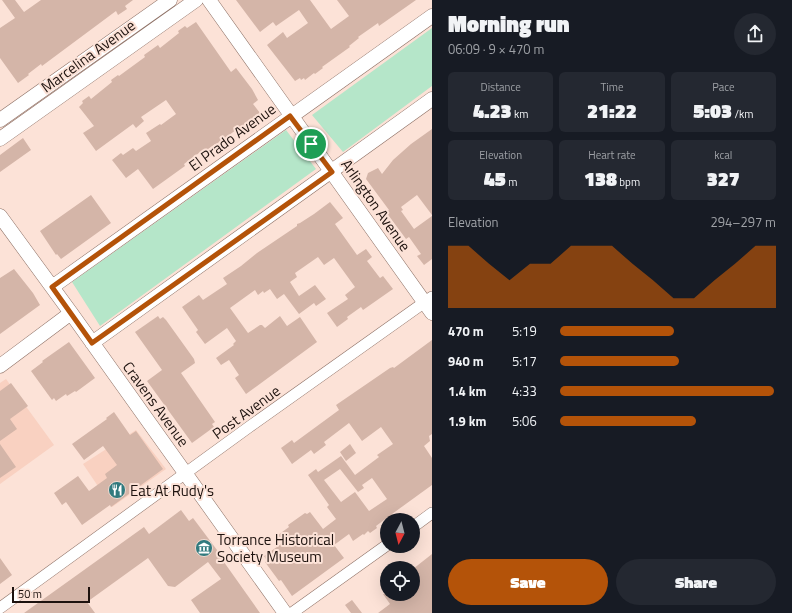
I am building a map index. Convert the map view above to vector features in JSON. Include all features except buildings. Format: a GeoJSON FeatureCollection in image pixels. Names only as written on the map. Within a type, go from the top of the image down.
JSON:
{"type":"FeatureCollection","features":[{"type":"Feature","properties":{"kind":"street"},"geometry":{"type":"LineString","coordinates":[[0,120],[170,0]]}},
{"type":"Feature","properties":{"kind":"street","name":"Marcelina Avenue"},"geometry":{"type":"LineString","coordinates":[[0,139],[196,0]]}},
{"type":"Feature","properties":{"kind":"street","name":"Arlington Avenue"},"geometry":{"type":"LineString","coordinates":[[209,0],[290,116],[429,304]]}},
{"type":"Feature","properties":{"kind":"street","name":"El Prado Avenue"},"geometry":{"type":"LineString","coordinates":[[52,287],[432,16]]}},
{"type":"Feature","properties":{"kind":"street"},"geometry":{"type":"LineString","coordinates":[[92,343],[432,100]]}},
{"type":"Feature","properties":{"kind":"street","name":"Cravens Avenue"},"geometry":{"type":"LineString","coordinates":[[0,216],[285,613]]}},
{"type":"Feature","properties":{"kind":"street","name":"Post Avenue"},"geometry":{"type":"LineString","coordinates":[[0,608],[185,474],[429,304]]}},
{"type":"Feature","properties":{"kind":"street"},"geometry":{"type":"LineString","coordinates":[[0,366],[71,313]]}},
{"type":"Feature","properties":{"kind":"street"},"geometry":{"type":"LineString","coordinates":[[420,522],[432,513]]}},
{"type":"Feature","properties":{"kind":"street"},"geometry":{"type":"LineString","coordinates":[[292,613],[380,550]]}},
{"type":"Feature","properties":{"kind":"shaded area"},"geometry":{"type":"Polygon","coordinates":[[[6,379],[54,445],[0,484],[0,383],[6,379]]]}},
{"type":"Feature","properties":{"kind":"shaded area"},"geometry":{"type":"Polygon","coordinates":[[[136,430],[166,469],[112,507],[83,464],[136,430]]]}},
{"type":"Feature","properties":{"kind":"green space"},"geometry":{"type":"Polygon","coordinates":[[[432,28],[432,86],[343,152],[312,115],[432,28]]]}},
{"type":"Feature","properties":{"kind":"green space"},"geometry":{"type":"Polygon","coordinates":[[[286,130],[316,169],[100,326],[72,282],[286,130]]]}},
{"type":"Feature","properties":{"kind":"place","name":"Eat At Rudy's"},"geometry":{"type":"Point","coordinates":[117,490]}},
{"type":"Feature","properties":{"kind":"place","name":"Torrance Historical Society Museum"},"geometry":{"type":"Point","coordinates":[204,548]}},
{"type":"Feature","properties":{"kind":"route"},"geometry":{"type":"LineString","coordinates":[[290,116],[311,144],[332,172],[92,343],[52,287],[290,116]]}}]}
